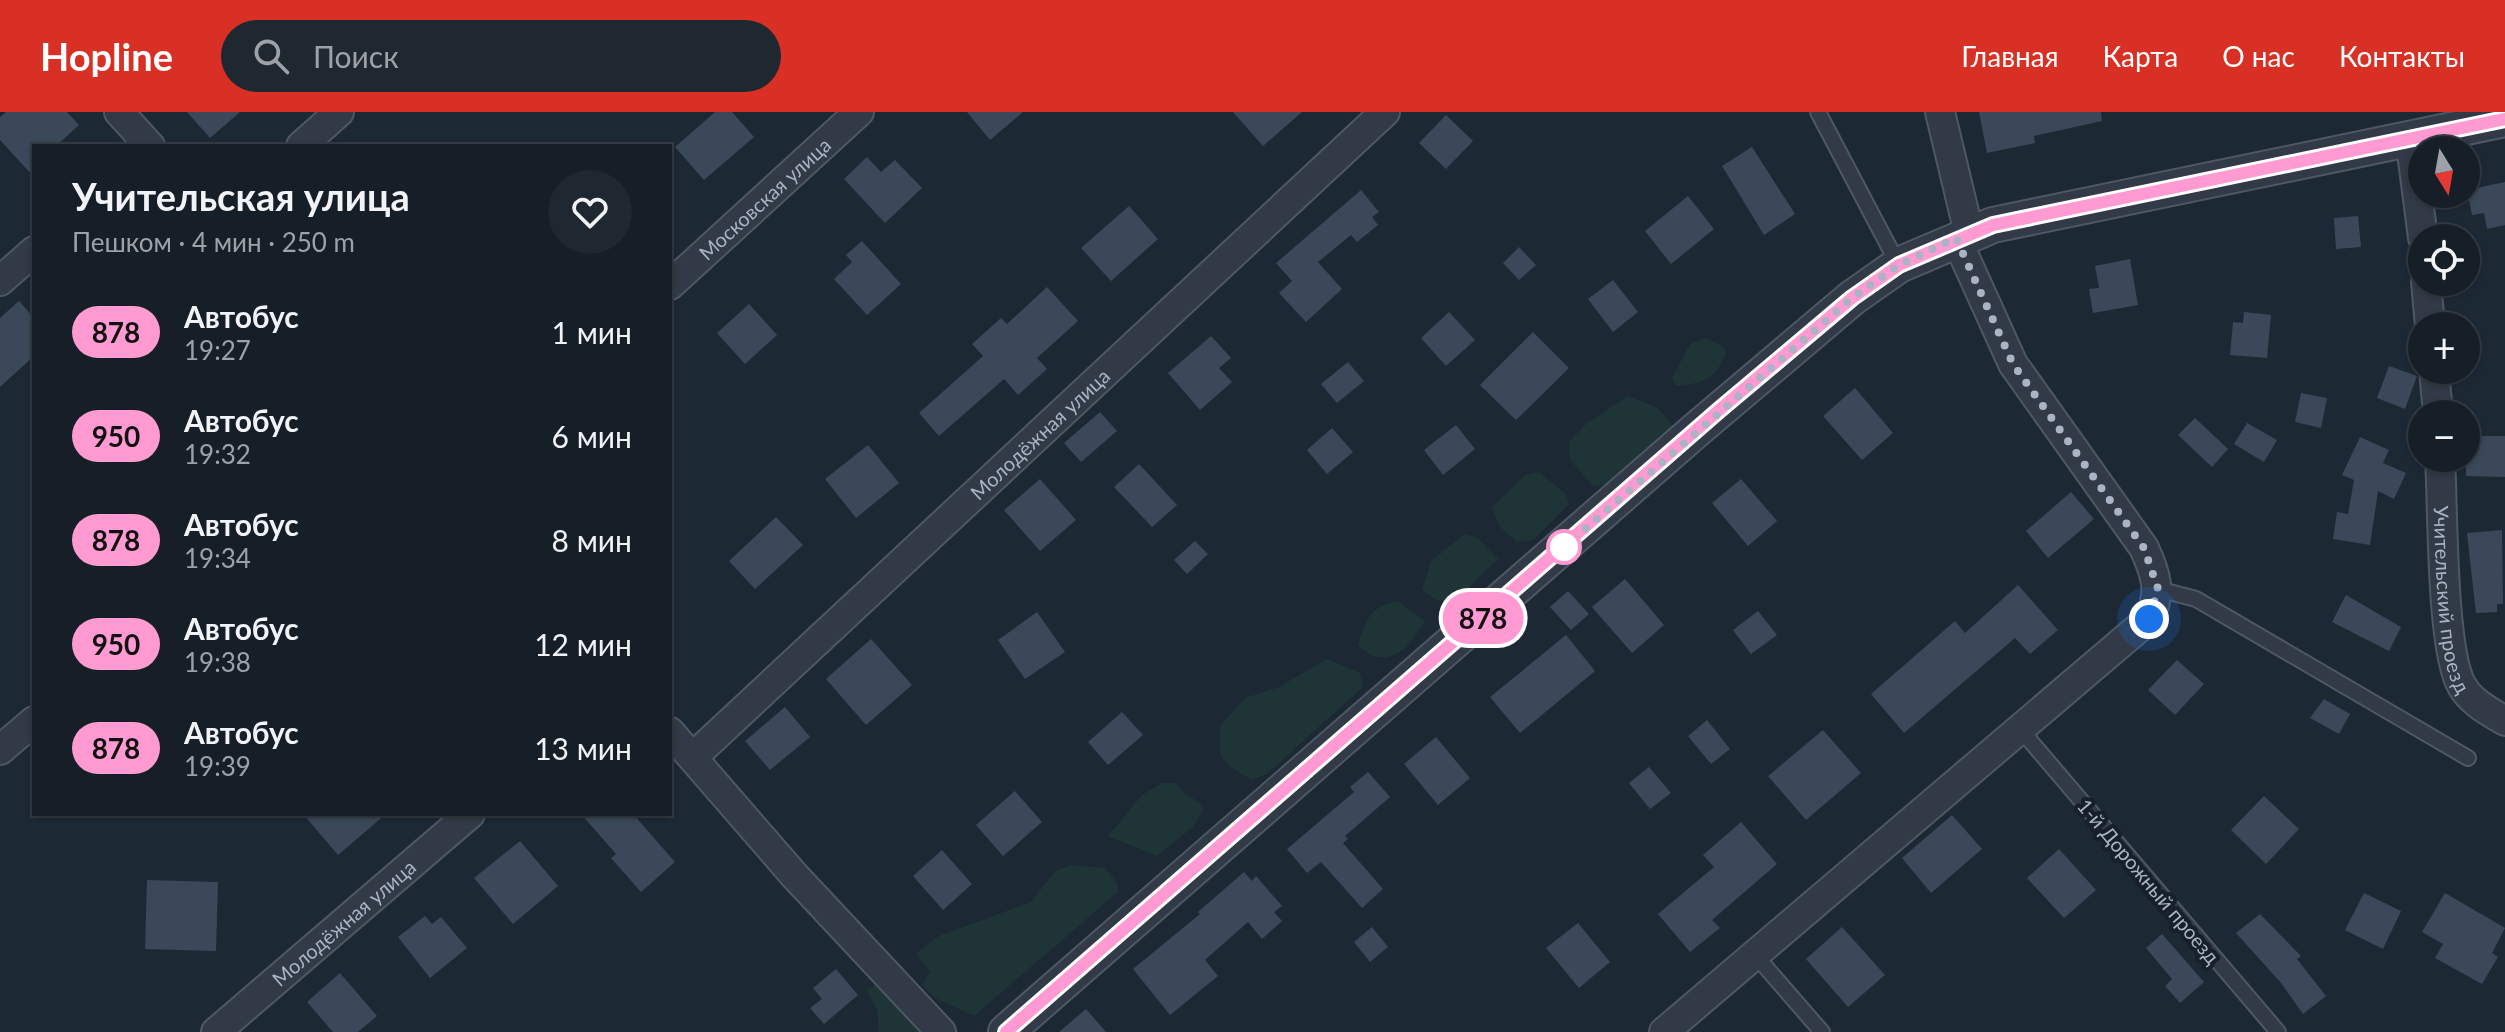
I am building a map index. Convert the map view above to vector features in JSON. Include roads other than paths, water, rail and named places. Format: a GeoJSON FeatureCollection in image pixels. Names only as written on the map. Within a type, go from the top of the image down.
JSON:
{"type":"FeatureCollection","features":[{"type":"Feature","properties":{"kind":"street"},"geometry":{"type":"LineString","coordinates":[[119,112],[148,144]]}},
{"type":"Feature","properties":{"kind":"street"},"geometry":{"type":"LineString","coordinates":[[303,144],[339,112]]}},
{"type":"Feature","properties":{"kind":"street","name":"Московская улица"},"geometry":{"type":"LineString","coordinates":[[672,283],[859,112]]}},
{"type":"Feature","properties":{"kind":"street","name":"Молодёжная улица"},"geometry":{"type":"LineString","coordinates":[[693,757],[1385,112]]}},
{"type":"Feature","properties":{"kind":"street"},"geometry":{"type":"LineString","coordinates":[[1664,1032],[2149,619],[2158,589],[2144,548],[2124,516],[2013,364],[1963,235],[1940,112]]}},
{"type":"Feature","properties":{"kind":"street"},"geometry":{"type":"LineString","coordinates":[[2415,136],[2505,119]]}},
{"type":"Feature","properties":{"kind":"street"},"geometry":{"type":"LineString","coordinates":[[1006,1032],[1718,411],[1852,298],[1899,265],[1963,235],[2408,137]]}},
{"type":"Feature","properties":{"kind":"street"},"geometry":{"type":"LineString","coordinates":[[0,281],[32,253]]}},
{"type":"Feature","properties":{"kind":"street","name":"Учительский проезд"},"geometry":{"type":"LineString","coordinates":[[2441,472],[2449,620],[2456,671],[2470,697],[2505,721]]}},
{"type":"Feature","properties":{"kind":"street"},"geometry":{"type":"LineString","coordinates":[[0,750],[32,723]]}},
{"type":"Feature","properties":{"kind":"street"},"geometry":{"type":"LineString","coordinates":[[672,734],[794,875],[941,1032]]}},
{"type":"Feature","properties":{"kind":"street","name":"Молодёжная улица"},"geometry":{"type":"LineString","coordinates":[[216,1032],[468,816]]}},
{"type":"Feature","properties":{"kind":"lane"},"geometry":{"type":"LineString","coordinates":[[1818,112],[1899,265]]}},
{"type":"Feature","properties":{"kind":"lane"},"geometry":{"type":"LineString","coordinates":[[2158,589],[2196,599],[2468,758]]}},
{"type":"Feature","properties":{"kind":"lane","name":"1-й Дорожный проезд"},"geometry":{"type":"LineString","coordinates":[[2021,730],[2278,1032]]}},
{"type":"Feature","properties":{"kind":"lane"},"geometry":{"type":"LineString","coordinates":[[1756,956],[1822,1032]]}}]}
